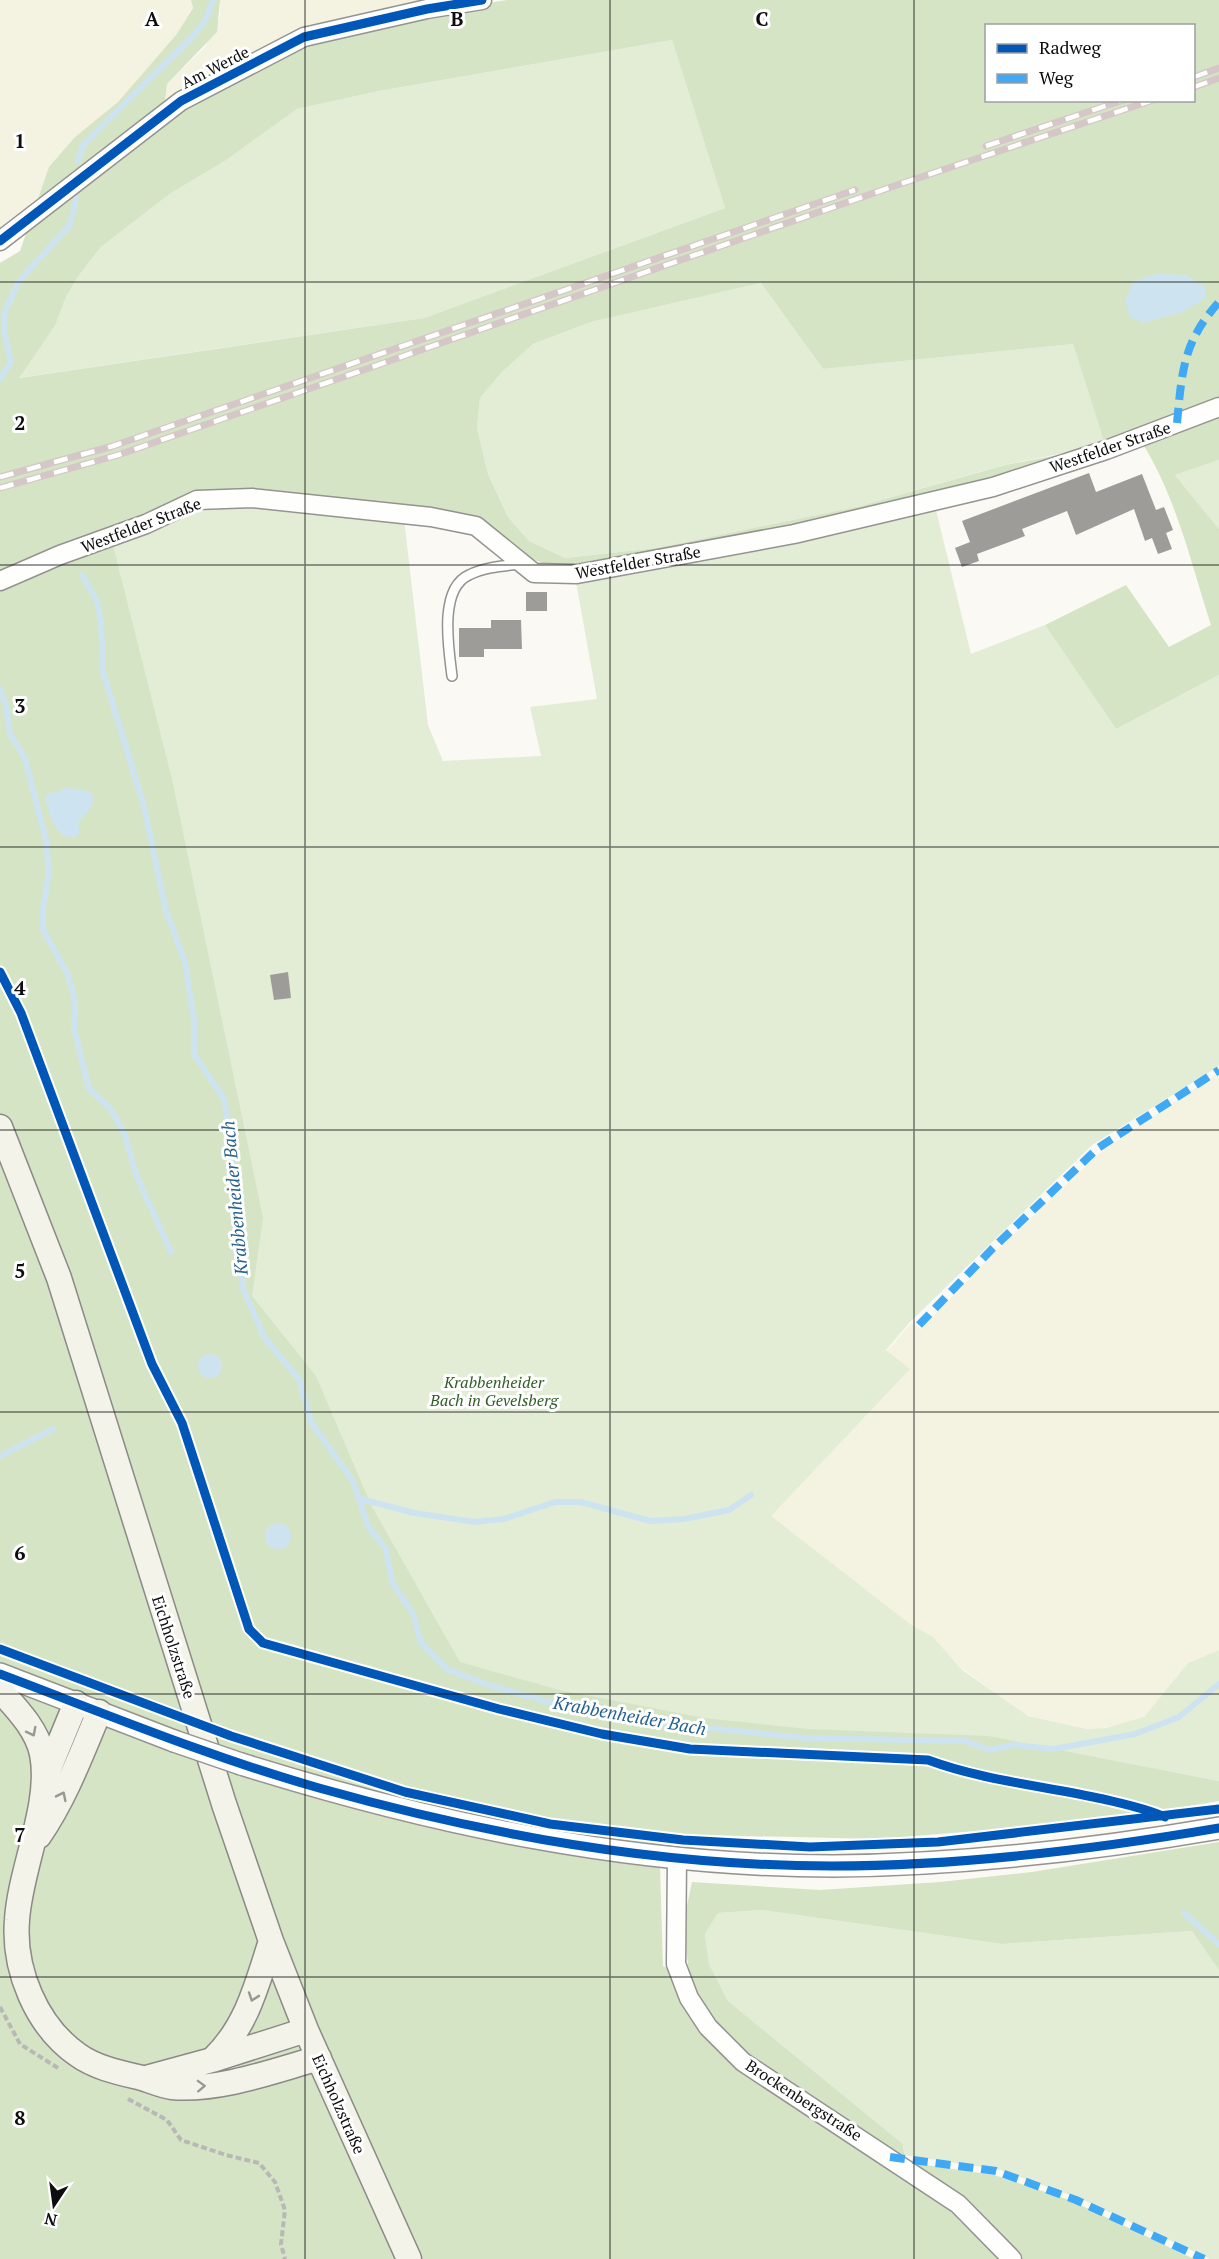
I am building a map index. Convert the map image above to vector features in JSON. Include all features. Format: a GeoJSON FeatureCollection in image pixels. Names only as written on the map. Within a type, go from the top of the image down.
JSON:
{"type":"FeatureCollection","features":[{"type":"Feature","properties":{"kind":"main road","name":"Eichholzstraße"},"geometry":{"type":"LineString","coordinates":[[0,1127],[59,1278],[218,1784],[271,1941],[306,2030],[410,2259]]}},
{"type":"Feature","properties":{"kind":"main road"},"geometry":{"type":"LineString","coordinates":[[0,1690],[31,1727],[42,1754],[43,1783],[16,1920],[18,1954],[23,1976],[49,2026],[78,2056],[112,2070],[171,2087],[209,2086],[319,2058]]}},
{"type":"Feature","properties":{"kind":"main road"},"geometry":{"type":"LineString","coordinates":[[43,1783],[76,1703]]}},
{"type":"Feature","properties":{"kind":"main road"},"geometry":{"type":"LineString","coordinates":[[32,1845],[51,1818],[99,1712]]}},
{"type":"Feature","properties":{"kind":"main road"},"geometry":{"type":"LineString","coordinates":[[212,2060],[232,2040],[250,2005],[271,1941]]}},
{"type":"Feature","properties":{"kind":"main road"},"geometry":{"type":"LineString","coordinates":[[143,2079],[306,2030]]}},
{"type":"Feature","properties":{"kind":"street","name":"Am Werde"},"geometry":{"type":"LineString","coordinates":[[0,241],[182,101],[304,37],[427,9],[482,0]]}},
{"type":"Feature","properties":{"kind":"street","name":"Westfelder Straße"},"geometry":{"type":"LineString","coordinates":[[0,581],[60,555],[146,524],[197,500],[252,498],[431,517],[476,526],[534,573],[577,574],[794,534],[993,487],[1106,450],[1219,407]]}},
{"type":"Feature","properties":{"kind":"street"},"geometry":{"type":"LineString","coordinates":[[0,1674],[174,1741],[316,1787],[465,1825],[599,1849],[769,1864],[904,1864],[1040,1854],[1219,1828]]}},
{"type":"Feature","properties":{"kind":"street","name":"Brockenbergstraße"},"geometry":{"type":"LineString","coordinates":[[676,1857],[676,1964],[689,1998],[708,2027],[743,2062],[958,2204],[1012,2259]]}},
{"type":"Feature","properties":{"kind":"lane"},"geometry":{"type":"LineString","coordinates":[[452,676],[446,628],[450,602],[456,589],[467,575],[489,568],[522,564]]}},
{"type":"Feature","properties":{"kind":"path"},"geometry":{"type":"LineString","coordinates":[[0,2007],[20,2044],[45,2062],[63,2071]]}},
{"type":"Feature","properties":{"kind":"path"},"geometry":{"type":"LineString","coordinates":[[125,2098],[167,2120],[181,2140],[225,2155],[259,2163],[275,2181],[285,2210],[281,2244],[285,2259]]}},
{"type":"Feature","properties":{"kind":"green space"},"geometry":{"type":"Polygon","coordinates":[[[0,0],[191,0],[193,7],[176,35],[118,102],[75,137],[36,206],[0,229],[0,0]]]}},
{"type":"Feature","properties":{"kind":"green space"},"geometry":{"type":"Polygon","coordinates":[[[191,0],[220,0],[217,32],[167,84],[164,109],[306,40],[430,12],[507,0],[1219,0],[1219,403],[1105,445],[1073,344],[823,369],[761,283],[591,322],[533,344],[502,372],[480,398],[477,428],[488,474],[508,517],[529,541],[565,558],[656,548],[860,506],[1005,465],[1105,446],[908,503],[596,567],[547,565],[521,554],[482,524],[194,497],[110,534],[172,779],[263,1218],[252,1296],[316,1376],[371,1505],[460,1662],[559,1690],[704,1718],[808,1729],[988,1736],[1219,1781],[1219,1801],[1098,1821],[878,1839],[659,1834],[663,1966],[690,1980],[683,1925],[692,1882],[820,1890],[940,1882],[1032,1872],[1219,1842],[1219,1970],[1192,1931],[1002,1944],[762,1910],[718,1913],[705,1934],[709,1964],[728,2001],[903,2144],[905,2162],[994,2175],[1072,2201],[1194,2259],[0,2259],[0,263],[20,251],[49,167],[75,137],[118,102],[176,35],[193,8],[191,0]],[[672,40],[379,91],[297,109],[225,161],[171,193],[101,247],[77,278],[66,297],[55,326],[19,378],[424,318],[725,208],[672,40]]]}},
{"type":"Feature","properties":{"kind":"green space"},"geometry":{"type":"Polygon","coordinates":[[[220,0],[455,0],[164,109],[167,84],[205,47],[220,16],[220,0]]]}},
{"type":"Feature","properties":{"kind":"green space"},"geometry":{"type":"Polygon","coordinates":[[[672,40],[725,208],[424,318],[18,378],[55,326],[66,297],[77,278],[101,247],[171,193],[225,161],[297,109],[379,91],[672,40]]]}},
{"type":"Feature","properties":{"kind":"green space"},"geometry":{"type":"Polygon","coordinates":[[[761,283],[823,369],[1073,344],[1105,445],[1004,465],[860,506],[656,548],[565,558],[529,541],[508,517],[488,474],[477,428],[480,398],[502,372],[533,344],[591,322],[761,283]]]}},
{"type":"Feature","properties":{"kind":"green space"},"geometry":{"type":"Polygon","coordinates":[[[1219,414],[1219,460],[1175,475],[1219,529],[1219,675],[1116,729],[1045,625],[1126,585],[1169,647],[1211,625],[1173,507],[1164,484],[1141,441],[1219,414]]]}},
{"type":"Feature","properties":{"kind":"green space"},"geometry":{"type":"Polygon","coordinates":[[[1219,460],[1219,529],[1175,475],[1219,460]]]}},
{"type":"Feature","properties":{"kind":"green space","name":"Krabbenheider Bach in Gevelsberg"},"geometry":{"type":"Polygon","coordinates":[[[252,502],[404,519],[428,725],[443,761],[541,756],[530,707],[597,699],[576,582],[935,506],[971,654],[1045,625],[1116,729],[1219,675],[1219,1066],[1092,1145],[910,1322],[886,1350],[910,1369],[771,1516],[910,1624],[933,1637],[961,1669],[1028,1716],[1088,1729],[1106,1728],[1144,1717],[1188,1663],[1219,1650],[1219,1781],[1074,1753],[800,1747],[273,1627],[0,624],[112,540],[200,503],[252,502]]]}},
{"type":"Feature","properties":{"kind":"green space"},"geometry":{"type":"Polygon","coordinates":[[[1219,1072],[1219,1650],[1188,1663],[1142,1720],[1094,1730],[1025,1715],[966,1671],[947,1662],[751,1512],[911,1323],[921,1329],[996,1251],[1101,1152],[1219,1072]]]}},
{"type":"Feature","properties":{"kind":"green space"},"geometry":{"type":"Polygon","coordinates":[[[762,1910],[1002,1944],[1192,1931],[1219,1967],[1219,2259],[1210,2259],[1081,2199],[1001,2170],[904,2155],[903,2144],[728,2001],[709,1964],[705,1934],[718,1913],[762,1910]]]}},
{"type":"Feature","properties":{"kind":"water"},"geometry":{"type":"Polygon","coordinates":[[[1157,274],[1186,275],[1205,287],[1206,298],[1183,312],[1143,323],[1130,317],[1125,300],[1134,281],[1157,274]]]}},
{"type":"Feature","properties":{"kind":"water"},"geometry":{"type":"Polygon","coordinates":[[[66,787],[91,792],[93,797],[90,809],[78,823],[80,833],[74,838],[61,834],[57,830],[45,799],[48,793],[58,792],[66,787]]]}},
{"type":"Feature","properties":{"kind":"water"},"geometry":{"type":"Polygon","coordinates":[[[205,1354],[215,1354],[222,1361],[222,1371],[215,1378],[205,1378],[198,1371],[198,1361],[205,1354]]]}},
{"type":"Feature","properties":{"kind":"water"},"geometry":{"type":"Polygon","coordinates":[[[278,1523],[287,1527],[291,1536],[287,1545],[278,1549],[269,1545],[265,1536],[269,1527],[278,1523]]]}},
{"type":"Feature","properties":{"kind":"building"},"geometry":{"type":"Polygon","coordinates":[[[1089,473],[1096,492],[1142,474],[1156,510],[1164,507],[1173,530],[1166,533],[1172,549],[1158,554],[1152,538],[1145,541],[1134,509],[1076,535],[1067,511],[1022,529],[1025,536],[977,554],[979,561],[962,567],[955,548],[970,542],[962,521],[1089,473]]]}},
{"type":"Feature","properties":{"kind":"building"},"geometry":{"type":"Polygon","coordinates":[[[526,592],[547,592],[547,611],[526,611],[526,592]]]}},
{"type":"Feature","properties":{"kind":"building"},"geometry":{"type":"Polygon","coordinates":[[[491,620],[521,620],[522,649],[484,649],[484,657],[459,657],[459,628],[491,628],[491,620]]]}},
{"type":"Feature","properties":{"kind":"building"},"geometry":{"type":"Polygon","coordinates":[[[288,972],[291,998],[274,1000],[270,975],[288,972]]]}},
{"type":"Feature","properties":{"kind":"waterway","name":"Krabbenheider Bach"},"geometry":{"type":"LineString","coordinates":[[78,161],[83,145],[195,34],[207,17],[213,0]]}},
{"type":"Feature","properties":{"kind":"waterway","name":"Krabbenheider Bach"},"geometry":{"type":"LineString","coordinates":[[0,379],[11,362],[5,335],[5,311],[19,281],[70,225],[76,199]]}},
{"type":"Feature","properties":{"kind":"waterway","name":"Krabbenheider Bach"},"geometry":{"type":"LineString","coordinates":[[82,575],[97,601],[101,622],[103,672],[144,806],[166,911],[185,962],[194,1020],[194,1054],[224,1099],[231,1140],[234,1218],[243,1288],[264,1337],[299,1379],[311,1422],[353,1481],[368,1526],[386,1549],[392,1582],[413,1614],[421,1643],[448,1670],[492,1686],[569,1708],[637,1721],[805,1738],[966,1741],[989,1750],[1013,1745],[1054,1749],[1135,1734],[1179,1717],[1219,1684]]}},
{"type":"Feature","properties":{"kind":"waterway"},"geometry":{"type":"LineString","coordinates":[[0,689],[6,705],[10,734],[25,759],[46,840],[49,872],[43,908],[43,929],[68,975],[75,1001],[74,1029],[89,1089],[110,1108],[124,1133],[137,1177],[171,1252]]}},
{"type":"Feature","properties":{"kind":"waterway"},"geometry":{"type":"LineString","coordinates":[[0,1456],[53,1429]]}},
{"type":"Feature","properties":{"kind":"waterway"},"geometry":{"type":"LineString","coordinates":[[361,1499],[414,1513],[475,1522],[504,1519],[555,1502],[581,1502],[650,1521],[684,1519],[729,1510],[751,1495]]}},
{"type":"Feature","properties":{"kind":"waterway","name":"Krabbenheider Bach"},"geometry":{"type":"LineString","coordinates":[[1184,1913],[1219,1944]]}},
{"type":"Feature","properties":{"kind":"railway"},"geometry":{"type":"LineString","coordinates":[[1195,77],[1219,68]]}},
{"type":"Feature","properties":{"kind":"railway"},"geometry":{"type":"LineString","coordinates":[[1195,87],[1219,78]]}},
{"type":"Feature","properties":{"kind":"railway"},"geometry":{"type":"LineString","coordinates":[[986,146],[1117,102]]}},
{"type":"Feature","properties":{"kind":"railway"},"geometry":{"type":"LineString","coordinates":[[0,488],[118,455],[897,185],[1147,102]]}},
{"type":"Feature","properties":{"kind":"railway"},"geometry":{"type":"LineString","coordinates":[[0,477],[113,446],[855,190]]}},
{"type":"Feature","properties":{"kind":"marked path"},"geometry":{"type":"LineString","coordinates":[[1177,423],[1186,358],[1198,330],[1219,302]]}},
{"type":"Feature","properties":{"kind":"marked path"},"geometry":{"type":"LineString","coordinates":[[919,1325],[993,1248],[1098,1148],[1219,1070]]}},
{"type":"Feature","properties":{"kind":"marked path"},"geometry":{"type":"LineString","coordinates":[[890,2157],[996,2171],[1076,2200],[1204,2259]]}},
{"type":"Feature","properties":{"kind":"cycle path"},"geometry":{"type":"LineString","coordinates":[[0,241],[181,101],[304,37],[427,9],[482,0]]}},
{"type":"Feature","properties":{"kind":"cycle path"},"geometry":{"type":"LineString","coordinates":[[0,972],[21,1013],[152,1364],[182,1423],[249,1629],[263,1643],[499,1709],[602,1734],[690,1749],[928,1760],[993,1778],[1127,1805],[1165,1817]]}},
{"type":"Feature","properties":{"kind":"cycle path"},"geometry":{"type":"LineString","coordinates":[[0,1649],[231,1736],[405,1792],[550,1824],[683,1840],[810,1847],[938,1842],[1219,1809]]}},
{"type":"Feature","properties":{"kind":"cycle path"},"geometry":{"type":"LineString","coordinates":[[0,1674],[198,1749],[319,1788],[445,1820],[573,1845],[637,1854],[767,1865],[832,1866],[929,1863],[1075,1850],[1219,1828]]}}]}
